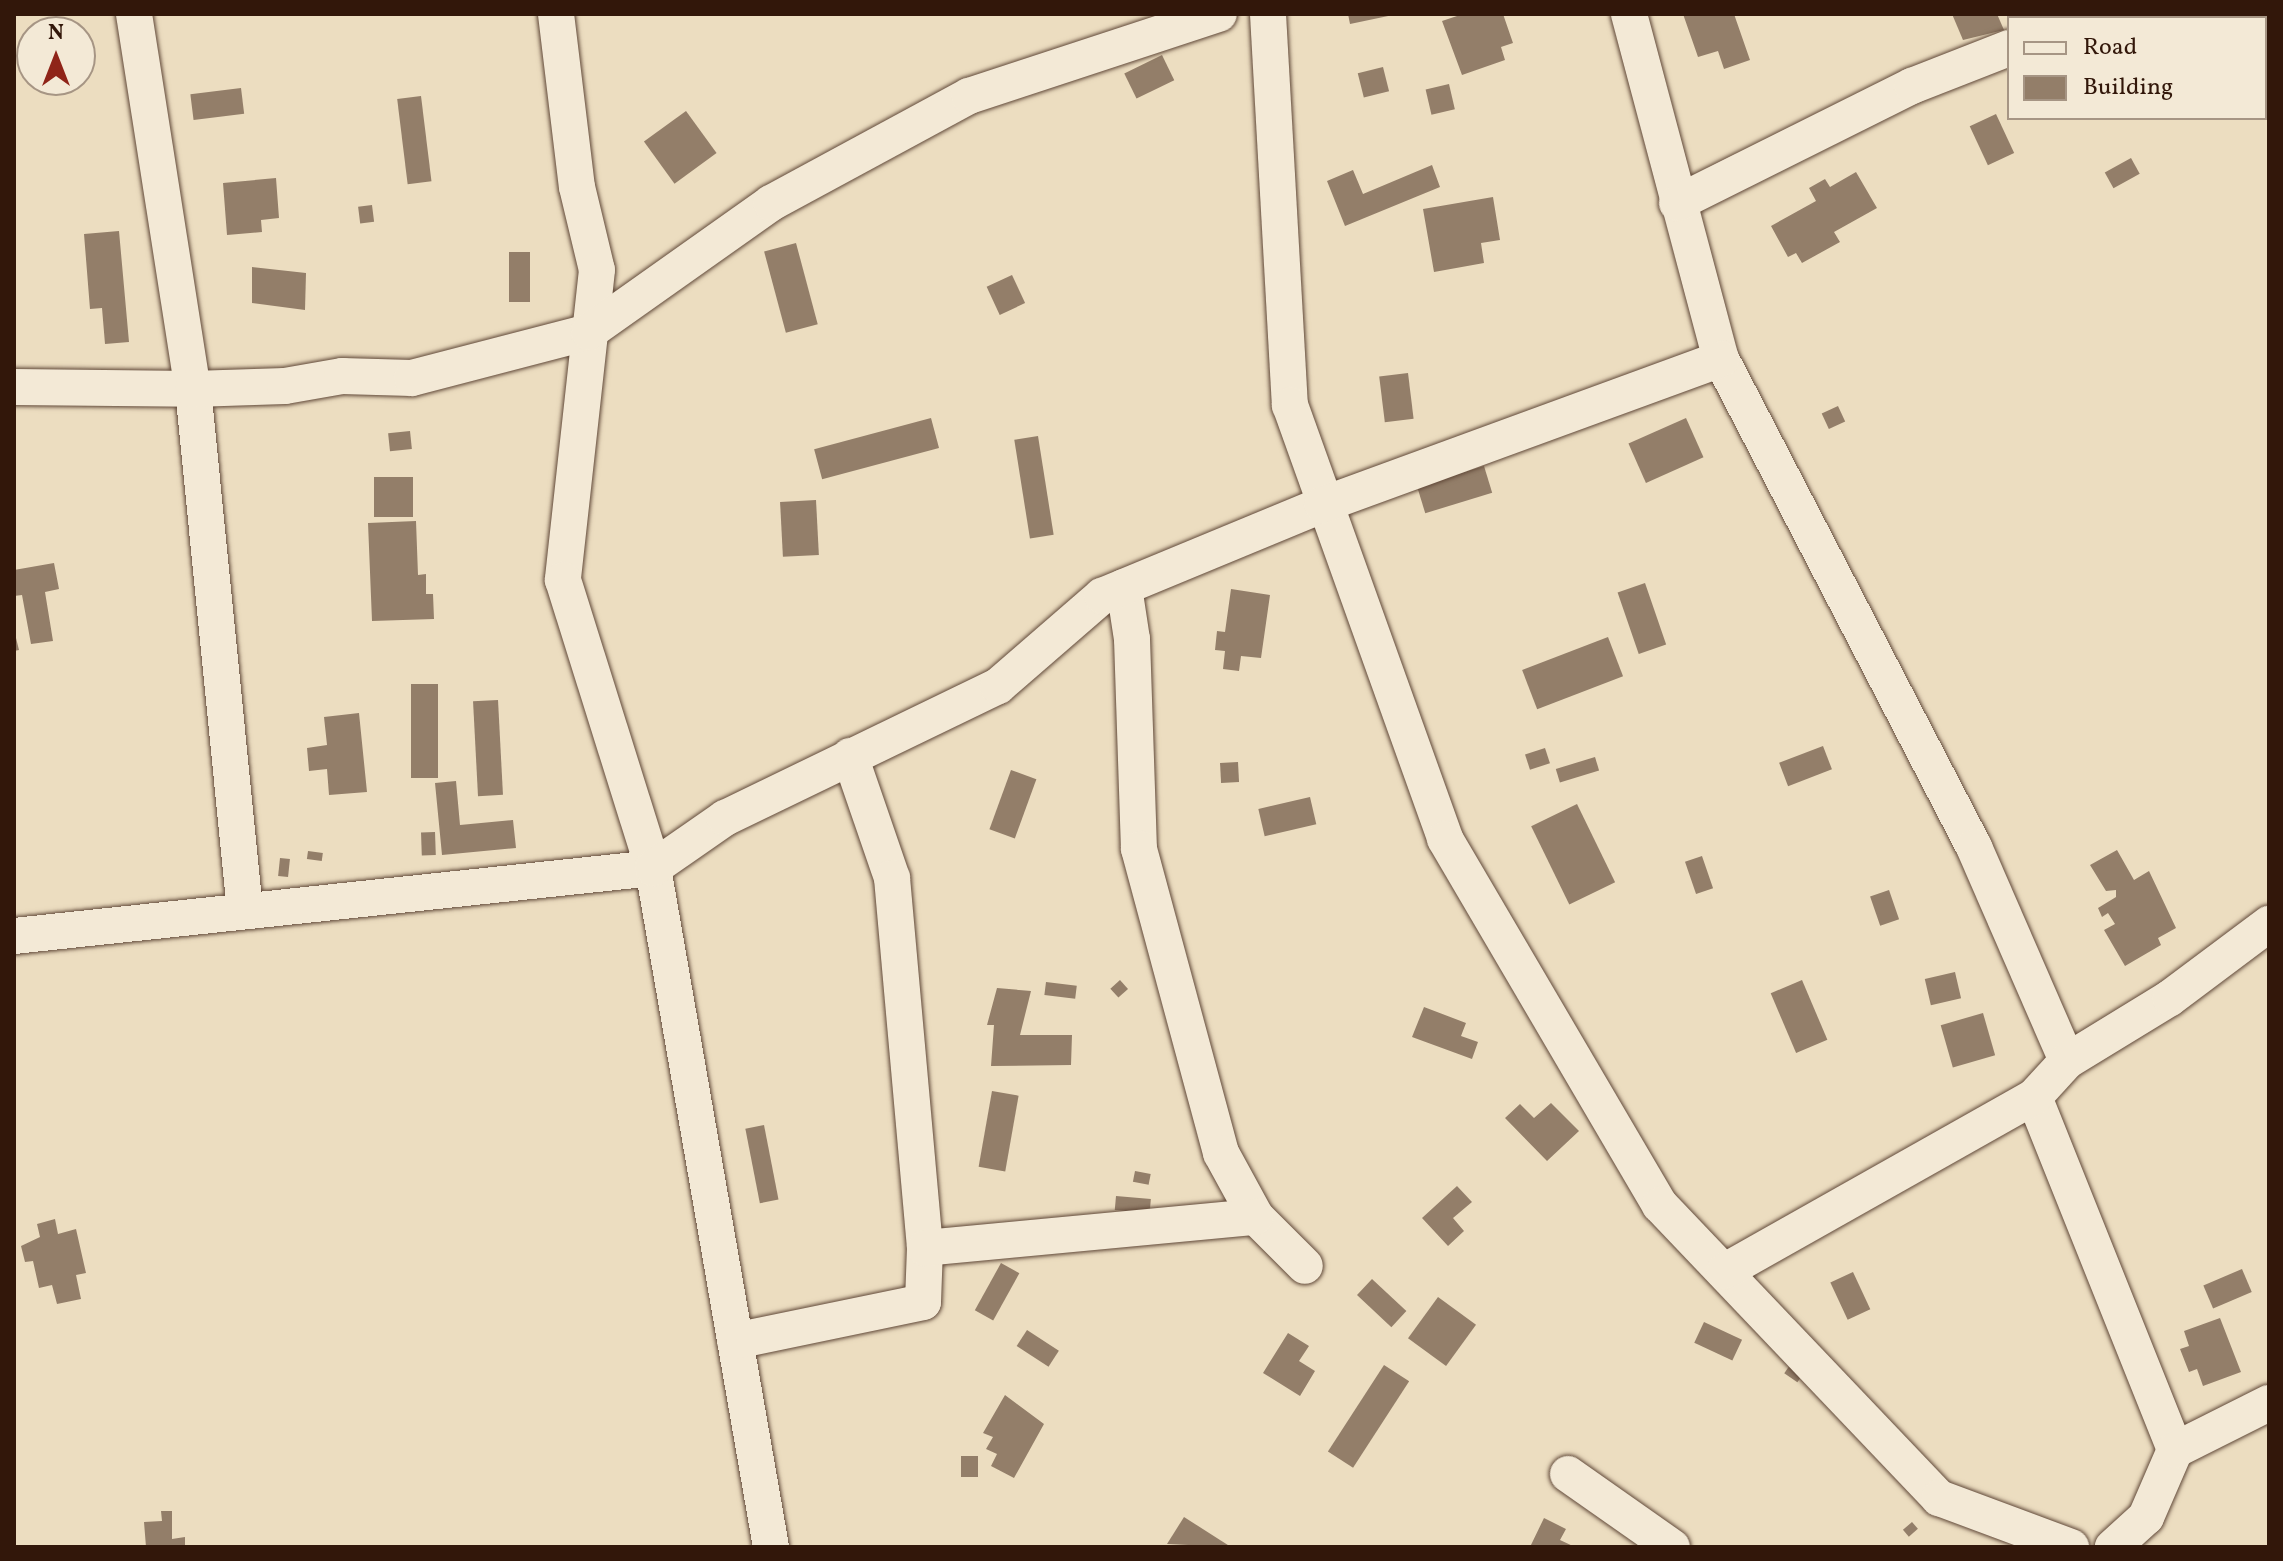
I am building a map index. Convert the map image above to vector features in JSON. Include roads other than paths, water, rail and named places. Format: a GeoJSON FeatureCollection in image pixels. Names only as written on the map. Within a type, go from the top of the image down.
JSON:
{"type":"FeatureCollection","features":[{"type":"Feature","properties":{"kind":"street"},"geometry":{"type":"LineString","coordinates":[[134,14],[193,389],[245,911]]}},
{"type":"Feature","properties":{"kind":"street"},"geometry":{"type":"LineString","coordinates":[[556,14],[577,187],[597,270],[563,580],[653,868],[771,1547]]}},
{"type":"Feature","properties":{"kind":"street"},"geometry":{"type":"LineString","coordinates":[[14,387],[193,389],[285,386],[342,376],[412,378],[589,332],[771,203],[969,96],[1219,14]]}},
{"type":"Feature","properties":{"kind":"street"},"geometry":{"type":"LineString","coordinates":[[1268,14],[1290,405],[1322,505],[1445,839],[1660,1205],[1939,1498],[2071,1547]]}},
{"type":"Feature","properties":{"kind":"street"},"geometry":{"type":"LineString","coordinates":[[1629,14],[1655,99],[1677,203],[1721,359],[1974,847],[2067,1061]]}},
{"type":"Feature","properties":{"kind":"street"},"geometry":{"type":"LineString","coordinates":[[1677,203],[1912,86],[2007,49]]}},
{"type":"Feature","properties":{"kind":"street"},"geometry":{"type":"LineString","coordinates":[[14,936],[653,868],[725,818],[998,686],[1102,596],[1322,505],[1721,359]]}},
{"type":"Feature","properties":{"kind":"street"},"geometry":{"type":"LineString","coordinates":[[1124,587],[1132,639],[1139,849],[1221,1153],[1256,1217],[1305,1266]]}},
{"type":"Feature","properties":{"kind":"street"},"geometry":{"type":"LineString","coordinates":[[735,1341],[923,1302],[925,1248],[892,878],[850,756]]}},
{"type":"Feature","properties":{"kind":"street"},"geometry":{"type":"LineString","coordinates":[[1725,1271],[2034,1097],[2067,1061],[2170,998],[2269,924]]}},
{"type":"Feature","properties":{"kind":"street"},"geometry":{"type":"LineString","coordinates":[[2034,1097],[2175,1450]]}},
{"type":"Feature","properties":{"kind":"street"},"geometry":{"type":"LineString","coordinates":[[925,1248],[1256,1217]]}},
{"type":"Feature","properties":{"kind":"street"},"geometry":{"type":"LineString","coordinates":[[2113,1547],[2146,1517],[2175,1450],[2269,1403]]}},
{"type":"Feature","properties":{"kind":"street"},"geometry":{"type":"LineString","coordinates":[[1568,1474],[1672,1547]]}}]}
